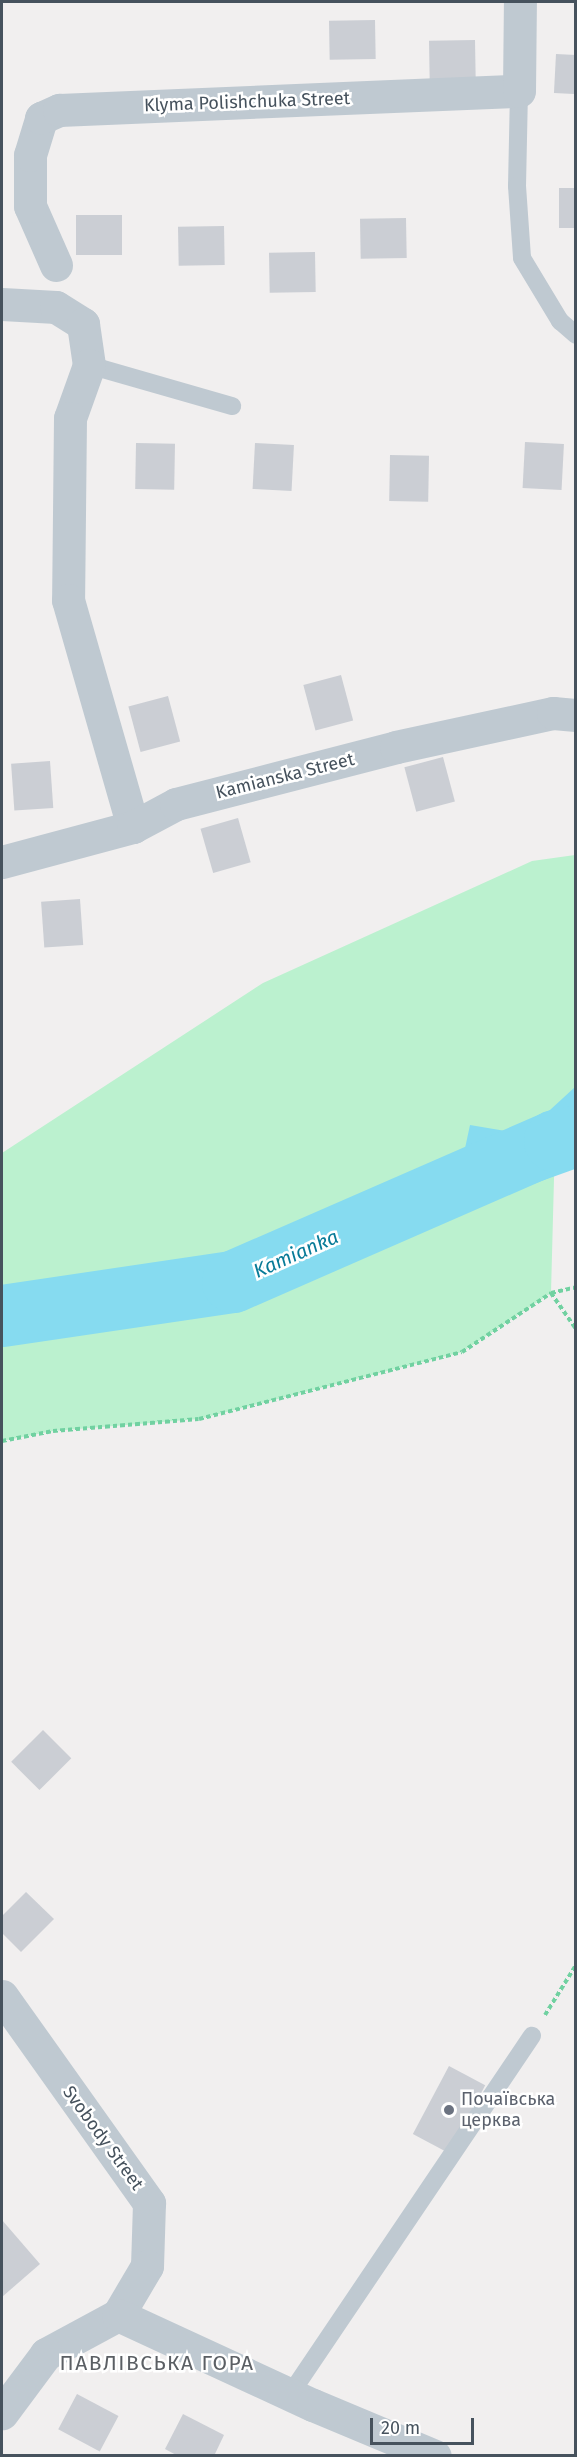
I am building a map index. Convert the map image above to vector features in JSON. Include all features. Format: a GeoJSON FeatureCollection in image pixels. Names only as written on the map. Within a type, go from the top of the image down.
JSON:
{"type":"FeatureCollection","features":[{"type":"Feature","properties":{"kind":"street"},"geometry":{"type":"LineString","coordinates":[[519,91],[520,2]]}},
{"type":"Feature","properties":{"kind":"street","name":"Klyma Polishchuka Street"},"geometry":{"type":"LineString","coordinates":[[56,265],[30,206],[30,155],[41,118],[60,110],[519,91]]}},
{"type":"Feature","properties":{"kind":"street"},"geometry":{"type":"LineString","coordinates":[[2,304],[56,307],[83,324],[89,365],[70,418],[68,600],[133,827]]}},
{"type":"Feature","properties":{"kind":"street","name":"Kamianska Street"},"geometry":{"type":"LineString","coordinates":[[2,862],[133,827],[176,804],[385,750],[553,713],[576,715]]}},
{"type":"Feature","properties":{"kind":"street","name":"Svobody Street"},"geometry":{"type":"LineString","coordinates":[[2,1996],[149,2203],[147,2266],[118,2315]]}},
{"type":"Feature","properties":{"kind":"street"},"geometry":{"type":"LineString","coordinates":[[2,2413],[46,2354],[118,2315],[435,2456]]}},
{"type":"Feature","properties":{"kind":"lane"},"geometry":{"type":"LineString","coordinates":[[519,91],[517,186],[522,258],[560,321],[576,335]]}},
{"type":"Feature","properties":{"kind":"lane"},"geometry":{"type":"LineString","coordinates":[[89,365],[232,406]]}},
{"type":"Feature","properties":{"kind":"lane"},"geometry":{"type":"LineString","coordinates":[[291,2393],[532,2036]]}},
{"type":"Feature","properties":{"kind":"path"},"geometry":{"type":"LineString","coordinates":[[2,1441],[53,1431],[199,1419],[462,1352],[550,1293],[576,1287]]}},
{"type":"Feature","properties":{"kind":"path"},"geometry":{"type":"LineString","coordinates":[[550,1293],[576,1329]]}},
{"type":"Feature","properties":{"kind":"path"},"geometry":{"type":"LineString","coordinates":[[532,2036],[576,1965]]}},
{"type":"Feature","properties":{"kind":"green space"},"geometry":{"type":"Polygon","coordinates":[[[575,855],[575,1137],[555,1141],[551,1293],[462,1352],[199,1419],[53,1431],[2,1441],[2,1153],[263,983],[532,861],[575,855]]]}},
{"type":"Feature","properties":{"kind":"water"},"geometry":{"type":"Polygon","coordinates":[[[575,1087],[575,1169],[477,1204],[461,1167],[470,1125],[512,1132],[538,1121],[575,1087]]]}},
{"type":"Feature","properties":{"kind":"building"},"geometry":{"type":"Polygon","coordinates":[[[375,20],[376,59],[330,60],[329,21],[375,20]]]}},
{"type":"Feature","properties":{"kind":"building"},"geometry":{"type":"Polygon","coordinates":[[[475,40],[476,79],[430,80],[429,41],[475,40]]]}},
{"type":"Feature","properties":{"kind":"building"},"geometry":{"type":"Polygon","coordinates":[[[556,54],[576,55],[574,94],[554,93],[556,54]]]}},
{"type":"Feature","properties":{"kind":"building"},"geometry":{"type":"Polygon","coordinates":[[[559,188],[576,188],[576,228],[559,228],[559,188]]]}},
{"type":"Feature","properties":{"kind":"building"},"geometry":{"type":"Polygon","coordinates":[[[76,215],[122,215],[122,255],[76,255],[76,215]]]}},
{"type":"Feature","properties":{"kind":"building"},"geometry":{"type":"Polygon","coordinates":[[[406,218],[407,258],[361,259],[360,219],[406,218]]]}},
{"type":"Feature","properties":{"kind":"building"},"geometry":{"type":"Polygon","coordinates":[[[224,226],[225,265],[179,266],[178,227],[224,226]]]}},
{"type":"Feature","properties":{"kind":"building"},"geometry":{"type":"Polygon","coordinates":[[[315,252],[316,292],[270,293],[269,253],[315,252]]]}},
{"type":"Feature","properties":{"kind":"building"},"geometry":{"type":"Polygon","coordinates":[[[525,442],[564,444],[562,490],[523,488],[525,442]]]}},
{"type":"Feature","properties":{"kind":"building"},"geometry":{"type":"Polygon","coordinates":[[[136,443],[175,444],[174,490],[135,489],[136,443]]]}},
{"type":"Feature","properties":{"kind":"building"},"geometry":{"type":"Polygon","coordinates":[[[255,443],[294,445],[292,491],[253,489],[255,443]]]}},
{"type":"Feature","properties":{"kind":"building"},"geometry":{"type":"Polygon","coordinates":[[[390,455],[429,456],[428,502],[389,501],[390,455]]]}},
{"type":"Feature","properties":{"kind":"building"},"geometry":{"type":"Polygon","coordinates":[[[341,675],[353,720],[315,730],[303,685],[341,675]]]}},
{"type":"Feature","properties":{"kind":"building"},"geometry":{"type":"Polygon","coordinates":[[[168,696],[180,741],[141,752],[128,707],[168,696]]]}},
{"type":"Feature","properties":{"kind":"building"},"geometry":{"type":"Polygon","coordinates":[[[443,757],[455,801],[416,812],[404,767],[443,757]]]}},
{"type":"Feature","properties":{"kind":"building"},"geometry":{"type":"Polygon","coordinates":[[[50,761],[53,808],[14,811],[11,764],[50,761]]]}},
{"type":"Feature","properties":{"kind":"building"},"geometry":{"type":"Polygon","coordinates":[[[238,818],[251,862],[213,873],[201,829],[238,818]]]}},
{"type":"Feature","properties":{"kind":"building"},"geometry":{"type":"Polygon","coordinates":[[[80,899],[83,945],[44,948],[41,902],[80,899]]]}},
{"type":"Feature","properties":{"kind":"building"},"geometry":{"type":"Polygon","coordinates":[[[43,1730],[71,1758],[39,1790],[11,1762],[43,1730]]]}},
{"type":"Feature","properties":{"kind":"building"},"geometry":{"type":"Polygon","coordinates":[[[26,1892],[54,1919],[21,1952],[2,1933],[2,1916],[26,1892]]]}},
{"type":"Feature","properties":{"kind":"building","name":"Почаївська церква"},"geometry":{"type":"Polygon","coordinates":[[[449,2066],[485,2085],[449,2153],[413,2134],[449,2066]]]}},
{"type":"Feature","properties":{"kind":"building"},"geometry":{"type":"Polygon","coordinates":[[[2,2220],[40,2264],[2,2297],[2,2220]]]}},
{"type":"Feature","properties":{"kind":"building"},"geometry":{"type":"Polygon","coordinates":[[[77,2394],[118,2416],[100,2451],[58,2429],[77,2394]]]}},
{"type":"Feature","properties":{"kind":"building"},"geometry":{"type":"Polygon","coordinates":[[[183,2414],[224,2435],[214,2456],[178,2456],[165,2449],[183,2414]]]}},
{"type":"Feature","properties":{"kind":"waterway","name":"Kamianka"},"geometry":{"type":"LineString","coordinates":[[2,1316],[233,1282],[555,1141],[576,1137]]}},
{"type":"Feature","properties":{"kind":"place","name":"Почаївська церква"},"geometry":{"type":"Point","coordinates":[449,2110]}},
{"type":"Feature","properties":{"kind":"district","name":"ПАВЛІВСЬКА ГОРА"},"geometry":{"type":"Point","coordinates":[157,2363]}}]}
